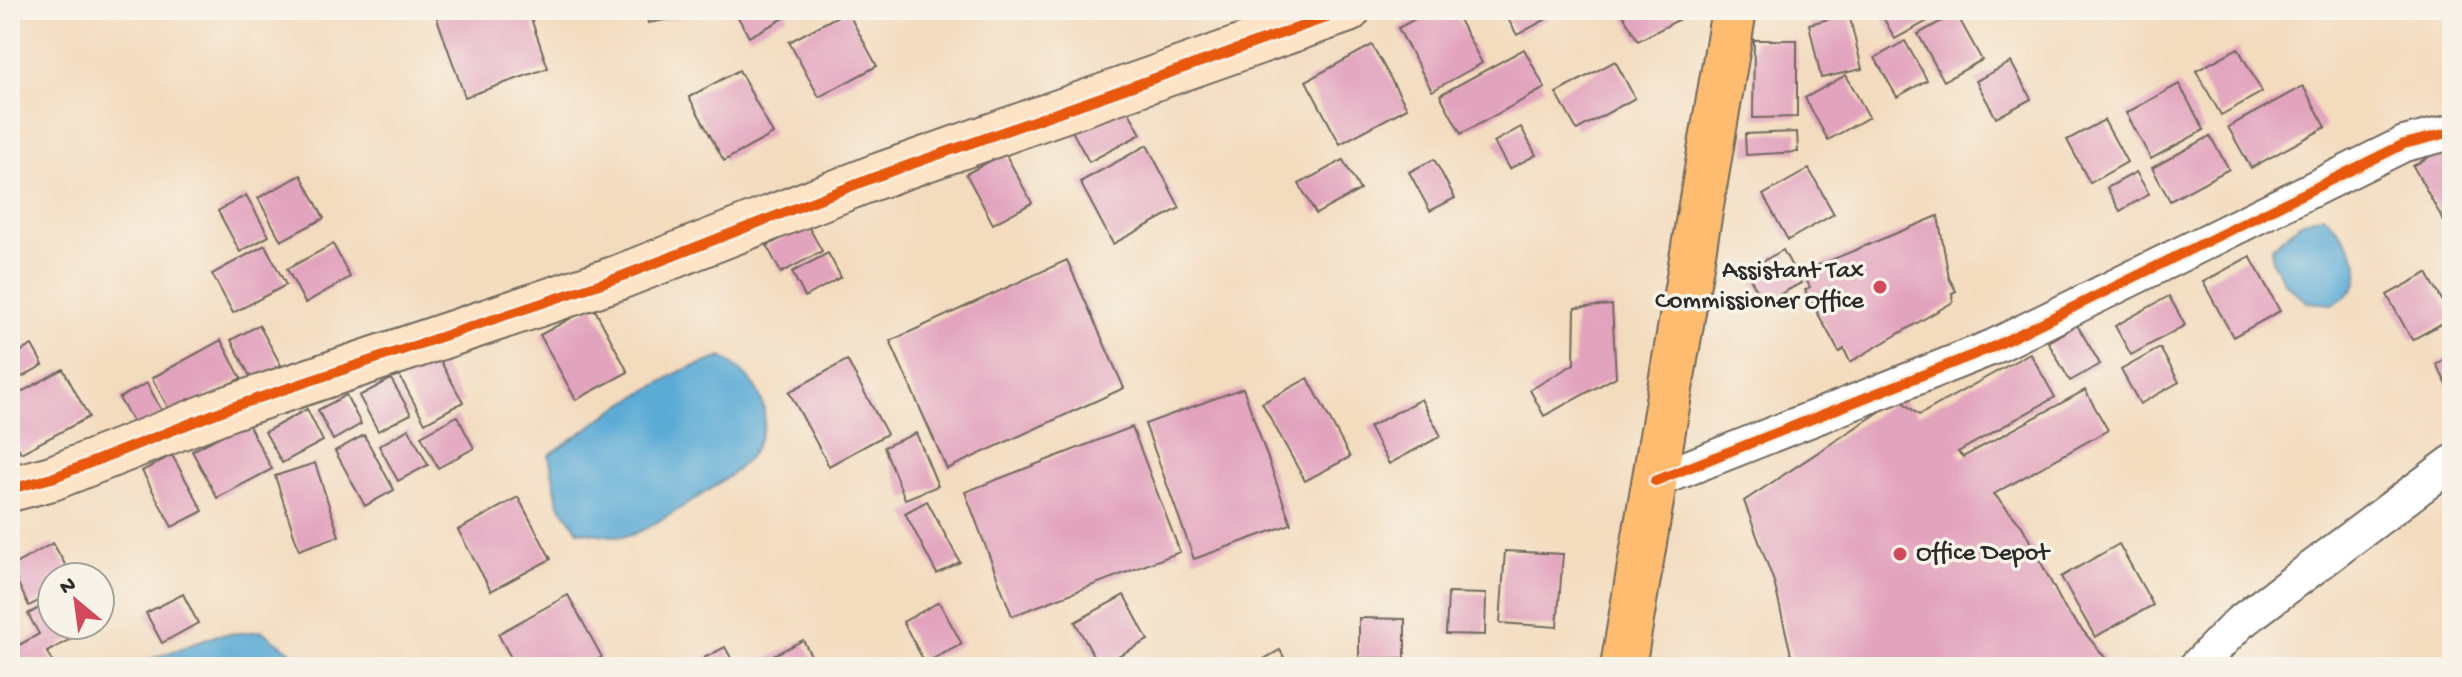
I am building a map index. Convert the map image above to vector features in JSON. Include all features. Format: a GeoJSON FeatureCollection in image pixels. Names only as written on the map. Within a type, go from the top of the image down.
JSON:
{"type":"FeatureCollection","features":[{"type":"Feature","properties":{"kind":"highway"},"geometry":{"type":"LineString","coordinates":[[1623,667],[1734,10]]}},
{"type":"Feature","properties":{"kind":"street"},"geometry":{"type":"LineString","coordinates":[[10,489],[52,478],[229,408],[617,278],[875,177],[1348,10]]}},
{"type":"Feature","properties":{"kind":"street"},"geometry":{"type":"LineString","coordinates":[[1655,481],[1993,347],[2404,144],[2452,132]]}},
{"type":"Feature","properties":{"kind":"street"},"geometry":{"type":"LineString","coordinates":[[2196,667],[2239,623],[2452,463]]}},
{"type":"Feature","properties":{"kind":"water"},"geometry":{"type":"Polygon","coordinates":[[[2323,215],[2344,238],[2358,268],[2354,288],[2334,304],[2307,302],[2284,282],[2272,261],[2272,247],[2302,222],[2323,215]]]}},
{"type":"Feature","properties":{"kind":"water"},"geometry":{"type":"Polygon","coordinates":[[[722,357],[754,385],[764,408],[761,435],[748,458],[714,487],[639,532],[609,536],[578,531],[558,502],[549,455],[615,409],[681,371],[722,357]]]}},
{"type":"Feature","properties":{"kind":"water"},"geometry":{"type":"Polygon","coordinates":[[[262,631],[295,655],[300,667],[142,667],[143,662],[218,635],[262,631]]]}},
{"type":"Feature","properties":{"kind":"building"},"geometry":{"type":"Polygon","coordinates":[[[434,10],[528,10],[548,68],[465,97],[434,10]]]}},
{"type":"Feature","properties":{"kind":"building"},"geometry":{"type":"Polygon","coordinates":[[[645,10],[708,10],[708,12],[648,23],[645,10]]]}},
{"type":"Feature","properties":{"kind":"building"},"geometry":{"type":"Polygon","coordinates":[[[734,10],[785,10],[788,16],[749,37],[734,10]]]}},
{"type":"Feature","properties":{"kind":"building"},"geometry":{"type":"Polygon","coordinates":[[[1432,10],[1454,10],[1482,63],[1432,91],[1398,28],[1432,10]]]}},
{"type":"Feature","properties":{"kind":"building"},"geometry":{"type":"Polygon","coordinates":[[[1503,10],[1563,10],[1517,35],[1503,10]]]}},
{"type":"Feature","properties":{"kind":"building"},"geometry":{"type":"Polygon","coordinates":[[[1628,10],[1673,10],[1678,20],[1638,41],[1622,13],[1628,10]]]}},
{"type":"Feature","properties":{"kind":"building"},"geometry":{"type":"Polygon","coordinates":[[[1879,10],[1942,10],[1944,12],[1895,39],[1879,10]]]}},
{"type":"Feature","properties":{"kind":"building"},"geometry":{"type":"Polygon","coordinates":[[[847,11],[877,66],[819,97],[789,42],[847,11]]]}},
{"type":"Feature","properties":{"kind":"building"},"geometry":{"type":"Polygon","coordinates":[[[1956,13],[1982,60],[1944,81],[1918,34],[1956,13]]]}},
{"type":"Feature","properties":{"kind":"building"},"geometry":{"type":"Polygon","coordinates":[[[1849,14],[1862,69],[1821,78],[1809,24],[1849,14]]]}},
{"type":"Feature","properties":{"kind":"building"},"geometry":{"type":"Polygon","coordinates":[[[1754,40],[1797,40],[1797,117],[1753,118],[1754,40]]]}},
{"type":"Feature","properties":{"kind":"building"},"geometry":{"type":"Polygon","coordinates":[[[1905,41],[1927,80],[1897,97],[1875,58],[1905,41]]]}},
{"type":"Feature","properties":{"kind":"building"},"geometry":{"type":"Polygon","coordinates":[[[1372,45],[1407,108],[1340,144],[1306,81],[1372,45]]]}},
{"type":"Feature","properties":{"kind":"building"},"geometry":{"type":"Polygon","coordinates":[[[2238,48],[2262,92],[2221,115],[2196,71],[2238,48]]]}},
{"type":"Feature","properties":{"kind":"building"},"geometry":{"type":"Polygon","coordinates":[[[1524,49],[1545,88],[1461,134],[1440,95],[1524,49]]]}},
{"type":"Feature","properties":{"kind":"building"},"geometry":{"type":"Polygon","coordinates":[[[1615,61],[1635,98],[1577,130],[1556,93],[1615,61]]]}},
{"type":"Feature","properties":{"kind":"building"},"geometry":{"type":"Polygon","coordinates":[[[2011,62],[2031,99],[1996,118],[1976,81],[2011,62]]]}},
{"type":"Feature","properties":{"kind":"building"},"geometry":{"type":"Polygon","coordinates":[[[739,70],[773,134],[724,161],[689,97],[739,70]]]}},
{"type":"Feature","properties":{"kind":"building"},"geometry":{"type":"Polygon","coordinates":[[[1846,75],[1869,117],[1828,140],[1805,98],[1846,75]]]}},
{"type":"Feature","properties":{"kind":"building"},"geometry":{"type":"Polygon","coordinates":[[[2179,84],[2204,130],[2151,159],[2126,113],[2179,84]]]}},
{"type":"Feature","properties":{"kind":"building"},"geometry":{"type":"Polygon","coordinates":[[[2303,86],[2326,127],[2251,168],[2228,127],[2303,86]]]}},
{"type":"Feature","properties":{"kind":"building"},"geometry":{"type":"Polygon","coordinates":[[[1118,92],[1141,134],[1089,162],[1066,120],[1118,92]]]}},
{"type":"Feature","properties":{"kind":"building"},"geometry":{"type":"Polygon","coordinates":[[[2104,120],[2127,162],[2090,183],[2067,140],[2104,120]]]}},
{"type":"Feature","properties":{"kind":"building"},"geometry":{"type":"Polygon","coordinates":[[[1521,127],[1536,155],[1509,169],[1494,142],[1521,127]]]}},
{"type":"Feature","properties":{"kind":"building"},"geometry":{"type":"Polygon","coordinates":[[[1797,132],[1798,152],[1746,155],[1745,134],[1797,132]]]}},
{"type":"Feature","properties":{"kind":"building"},"geometry":{"type":"Polygon","coordinates":[[[2210,136],[2229,169],[2170,201],[2152,168],[2210,136]]]}},
{"type":"Feature","properties":{"kind":"building"},"geometry":{"type":"Polygon","coordinates":[[[2452,144],[2452,236],[2413,166],[2452,144]]]}},
{"type":"Feature","properties":{"kind":"building"},"geometry":{"type":"Polygon","coordinates":[[[1147,145],[1180,208],[1113,244],[1080,182],[1147,145]]]}},
{"type":"Feature","properties":{"kind":"building"},"geometry":{"type":"Polygon","coordinates":[[[1005,153],[1032,203],[993,224],[966,174],[1005,153]]]}},
{"type":"Feature","properties":{"kind":"building"},"geometry":{"type":"Polygon","coordinates":[[[1434,159],[1455,198],[1430,211],[1409,172],[1434,159]]]}},
{"type":"Feature","properties":{"kind":"building"},"geometry":{"type":"Polygon","coordinates":[[[1343,160],[1360,190],[1316,214],[1299,184],[1343,160]]]}},
{"type":"Feature","properties":{"kind":"building"},"geometry":{"type":"Polygon","coordinates":[[[1809,169],[1834,214],[1788,240],[1763,195],[1809,169]]]}},
{"type":"Feature","properties":{"kind":"building"},"geometry":{"type":"Polygon","coordinates":[[[2136,172],[2149,194],[2120,211],[2107,188],[2136,172]]]}},
{"type":"Feature","properties":{"kind":"building"},"geometry":{"type":"Polygon","coordinates":[[[301,175],[324,218],[281,241],[258,198],[301,175]]]}},
{"type":"Feature","properties":{"kind":"building"},"geometry":{"type":"Polygon","coordinates":[[[246,195],[269,236],[240,252],[218,211],[246,195]]]}},
{"type":"Feature","properties":{"kind":"building","name":"Assistant Tax Commissioner Office"},"geometry":{"type":"Polygon","coordinates":[[[1938,216],[1949,278],[1956,291],[1952,293],[1953,302],[1850,362],[1844,349],[1839,352],[1805,290],[1810,287],[1802,272],[1938,216]]]}},
{"type":"Feature","properties":{"kind":"building"},"geometry":{"type":"Polygon","coordinates":[[[807,224],[822,251],[781,273],[767,246],[807,224]]]}},
{"type":"Feature","properties":{"kind":"building"},"geometry":{"type":"Polygon","coordinates":[[[333,244],[350,277],[305,303],[287,269],[333,244]]]}},
{"type":"Feature","properties":{"kind":"building"},"geometry":{"type":"Polygon","coordinates":[[[265,245],[286,285],[233,313],[212,274],[265,245]]]}},
{"type":"Feature","properties":{"kind":"building"},"geometry":{"type":"Polygon","coordinates":[[[1783,250],[1801,283],[1764,303],[1746,271],[1783,250]]]}},
{"type":"Feature","properties":{"kind":"building"},"geometry":{"type":"Polygon","coordinates":[[[828,253],[841,277],[805,297],[792,272],[828,253]]]}},
{"type":"Feature","properties":{"kind":"building"},"geometry":{"type":"Polygon","coordinates":[[[2250,256],[2280,311],[2233,337],[2203,282],[2250,256]]]}},
{"type":"Feature","properties":{"kind":"building"},"geometry":{"type":"Polygon","coordinates":[[[1067,260],[1124,388],[947,469],[890,341],[1067,260]]]}},
{"type":"Feature","properties":{"kind":"building"},"geometry":{"type":"Polygon","coordinates":[[[2427,273],[2452,318],[2412,340],[2387,295],[2427,273]]]}},
{"type":"Feature","properties":{"kind":"building"},"geometry":{"type":"Polygon","coordinates":[[[2169,296],[2185,325],[2131,355],[2115,326],[2169,296]]]}},
{"type":"Feature","properties":{"kind":"building"},"geometry":{"type":"Polygon","coordinates":[[[1612,305],[1616,377],[1544,416],[1530,390],[1574,364],[1575,308],[1612,305]]]}},
{"type":"Feature","properties":{"kind":"building"},"geometry":{"type":"Polygon","coordinates":[[[593,306],[628,372],[576,400],[540,335],[593,306]]]}},
{"type":"Feature","properties":{"kind":"building"},"geometry":{"type":"Polygon","coordinates":[[[259,325],[281,365],[252,380],[231,340],[259,325]]]}},
{"type":"Feature","properties":{"kind":"building"},"geometry":{"type":"Polygon","coordinates":[[[2077,325],[2100,364],[2070,381],[2048,342],[2077,325]]]}},
{"type":"Feature","properties":{"kind":"building"},"geometry":{"type":"Polygon","coordinates":[[[221,340],[241,378],[172,415],[152,378],[221,340]]]}},
{"type":"Feature","properties":{"kind":"building"},"geometry":{"type":"Polygon","coordinates":[[[32,345],[43,365],[20,378],[10,357],[32,345]]]}},
{"type":"Feature","properties":{"kind":"building"},"geometry":{"type":"Polygon","coordinates":[[[2160,348],[2179,382],[2140,404],[2121,370],[2160,348]]]}},
{"type":"Feature","properties":{"kind":"building","name":"Office Depot"},"geometry":{"type":"Polygon","coordinates":[[[2030,353],[2055,397],[1958,452],[1963,457],[2085,390],[2108,430],[1994,494],[2022,526],[2065,609],[2113,667],[1794,667],[1774,582],[1744,501],[1899,399],[1919,415],[2030,353]]]}},
{"type":"Feature","properties":{"kind":"building"},"geometry":{"type":"Polygon","coordinates":[[[437,355],[463,402],[425,423],[399,375],[437,355]]]}},
{"type":"Feature","properties":{"kind":"building"},"geometry":{"type":"Polygon","coordinates":[[[2452,355],[2452,394],[2436,364],[2452,355]]]}},
{"type":"Feature","properties":{"kind":"building"},"geometry":{"type":"Polygon","coordinates":[[[847,360],[887,434],[829,466],[789,392],[847,360]]]}},
{"type":"Feature","properties":{"kind":"building"},"geometry":{"type":"Polygon","coordinates":[[[63,369],[89,417],[21,453],[10,432],[10,398],[63,369]]]}},
{"type":"Feature","properties":{"kind":"building"},"geometry":{"type":"Polygon","coordinates":[[[1308,378],[1350,457],[1305,481],[1262,403],[1308,378]]]}},
{"type":"Feature","properties":{"kind":"building"},"geometry":{"type":"Polygon","coordinates":[[[391,379],[411,414],[378,431],[359,396],[391,379]]]}},
{"type":"Feature","properties":{"kind":"building"},"geometry":{"type":"Polygon","coordinates":[[[147,383],[163,413],[136,428],[119,398],[147,383]]]}},
{"type":"Feature","properties":{"kind":"building"},"geometry":{"type":"Polygon","coordinates":[[[1243,388],[1291,524],[1194,559],[1145,424],[1243,388]]]}},
{"type":"Feature","properties":{"kind":"building"},"geometry":{"type":"Polygon","coordinates":[[[346,395],[361,424],[333,440],[318,410],[346,395]]]}},
{"type":"Feature","properties":{"kind":"building"},"geometry":{"type":"Polygon","coordinates":[[[1421,399],[1441,436],[1389,464],[1369,427],[1421,399]]]}},
{"type":"Feature","properties":{"kind":"building"},"geometry":{"type":"Polygon","coordinates":[[[307,409],[323,441],[282,463],[265,432],[307,409]]]}},
{"type":"Feature","properties":{"kind":"building"},"geometry":{"type":"Polygon","coordinates":[[[457,416],[474,448],[438,468],[421,436],[457,416]]]}},
{"type":"Feature","properties":{"kind":"building"},"geometry":{"type":"Polygon","coordinates":[[[247,422],[272,469],[217,498],[192,451],[247,422]]]}},
{"type":"Feature","properties":{"kind":"building"},"geometry":{"type":"Polygon","coordinates":[[[1132,427],[1180,552],[1012,616],[965,492],[1132,427]]]}},
{"type":"Feature","properties":{"kind":"building"},"geometry":{"type":"Polygon","coordinates":[[[409,429],[428,465],[398,481],[379,446],[409,429]]]}},
{"type":"Feature","properties":{"kind":"building"},"geometry":{"type":"Polygon","coordinates":[[[916,433],[938,486],[905,499],[884,447],[916,433]]]}},
{"type":"Feature","properties":{"kind":"building"},"geometry":{"type":"Polygon","coordinates":[[[364,435],[394,490],[365,506],[335,451],[364,435]]]}},
{"type":"Feature","properties":{"kind":"building"},"geometry":{"type":"Polygon","coordinates":[[[172,455],[203,511],[172,527],[142,471],[172,455]]]}},
{"type":"Feature","properties":{"kind":"building"},"geometry":{"type":"Polygon","coordinates":[[[315,463],[339,536],[299,550],[275,476],[315,463]]]}},
{"type":"Feature","properties":{"kind":"building"},"geometry":{"type":"Polygon","coordinates":[[[518,497],[551,559],[491,591],[458,530],[518,497]]]}},
{"type":"Feature","properties":{"kind":"building"},"geometry":{"type":"Polygon","coordinates":[[[927,501],[960,562],[937,574],[905,513],[927,501]]]}},
{"type":"Feature","properties":{"kind":"building"},"geometry":{"type":"Polygon","coordinates":[[[53,543],[63,561],[36,561],[36,602],[29,606],[10,567],[53,543]]]}},
{"type":"Feature","properties":{"kind":"building"},"geometry":{"type":"Polygon","coordinates":[[[2119,544],[2153,605],[2095,637],[2061,577],[2119,544]]]}},
{"type":"Feature","properties":{"kind":"building"},"geometry":{"type":"Polygon","coordinates":[[[1505,551],[1563,554],[1557,627],[1500,623],[1505,551]]]}},
{"type":"Feature","properties":{"kind":"building"},"geometry":{"type":"Polygon","coordinates":[[[1448,593],[1486,594],[1485,635],[1446,634],[1448,593]]]}},
{"type":"Feature","properties":{"kind":"building"},"geometry":{"type":"Polygon","coordinates":[[[183,594],[198,623],[162,643],[146,613],[183,594]]]}},
{"type":"Feature","properties":{"kind":"building"},"geometry":{"type":"Polygon","coordinates":[[[568,595],[602,657],[584,667],[516,667],[498,634],[568,595]]]}},
{"type":"Feature","properties":{"kind":"building"},"geometry":{"type":"Polygon","coordinates":[[[1124,595],[1148,640],[1099,666],[1075,622],[1124,595]]]}},
{"type":"Feature","properties":{"kind":"building"},"geometry":{"type":"Polygon","coordinates":[[[939,602],[962,644],[925,663],[903,622],[939,602]]]}},
{"type":"Feature","properties":{"kind":"building"},"geometry":{"type":"Polygon","coordinates":[[[36,610],[36,629],[28,614],[36,610]]]}},
{"type":"Feature","properties":{"kind":"building"},"geometry":{"type":"Polygon","coordinates":[[[1359,618],[1405,619],[1405,659],[1359,658],[1359,618]]]}},
{"type":"Feature","properties":{"kind":"building"},"geometry":{"type":"Polygon","coordinates":[[[36,636],[36,641],[67,641],[47,652],[55,667],[10,667],[10,650],[36,636]]]}},
{"type":"Feature","properties":{"kind":"building"},"geometry":{"type":"Polygon","coordinates":[[[803,640],[817,667],[770,667],[766,659],[803,640]]]}},
{"type":"Feature","properties":{"kind":"building"},"geometry":{"type":"Polygon","coordinates":[[[725,647],[736,667],[709,667],[704,658],[725,647]]]}},
{"type":"Feature","properties":{"kind":"building"},"geometry":{"type":"Polygon","coordinates":[[[1280,650],[1289,667],[1250,667],[1280,650]]]}},
{"type":"Feature","properties":{"kind":"cycle path"},"geometry":{"type":"LineString","coordinates":[[10,489],[52,478],[229,408],[617,278],[875,177],[1348,10]]}},
{"type":"Feature","properties":{"kind":"cycle path"},"geometry":{"type":"LineString","coordinates":[[1655,481],[1993,347],[2404,144],[2452,132]]}},
{"type":"Feature","properties":{"kind":"place","name":"Assistant Tax Commissioner Office"},"geometry":{"type":"Point","coordinates":[1880,287]}},
{"type":"Feature","properties":{"kind":"place","name":"Office Depot"},"geometry":{"type":"Point","coordinates":[1900,554]}}]}
